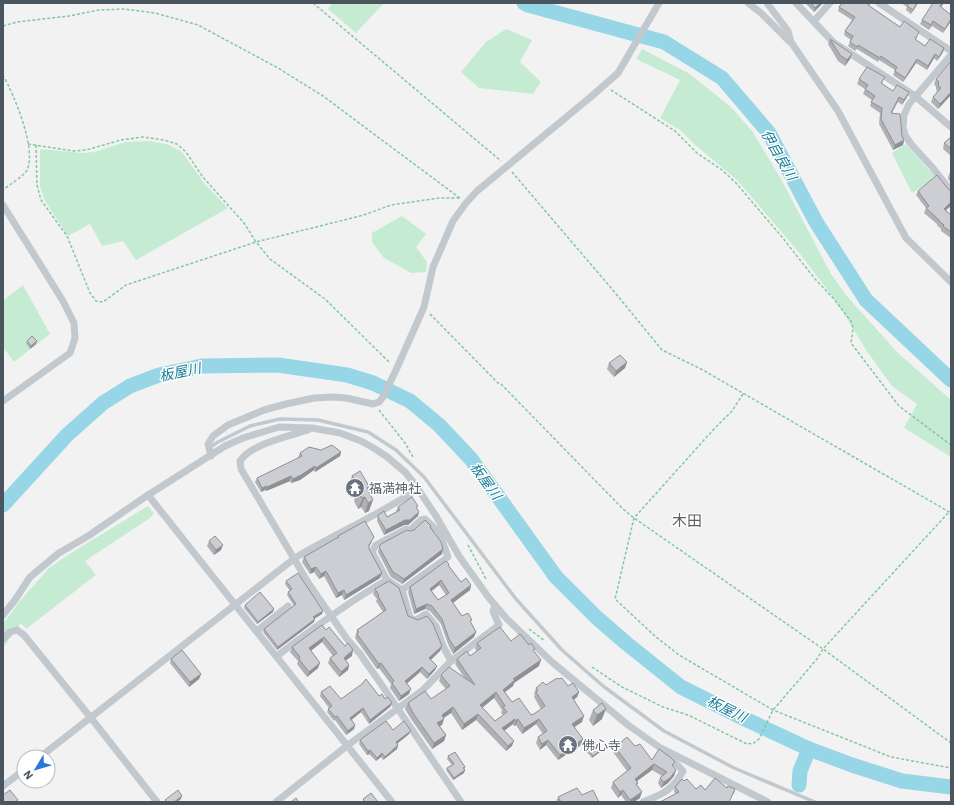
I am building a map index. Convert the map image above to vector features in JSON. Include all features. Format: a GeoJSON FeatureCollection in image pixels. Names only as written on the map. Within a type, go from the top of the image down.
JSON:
{"type":"FeatureCollection","features":[{"type":"Feature","properties":{"kind":"street"},"geometry":{"type":"LineString","coordinates":[[210,452],[208,444],[213,436],[228,425],[264,410],[314,398],[346,398],[377,404],[383,398],[424,307],[433,267],[463,201],[477,191],[618,73],[659,3]]}},
{"type":"Feature","properties":{"kind":"street"},"geometry":{"type":"LineString","coordinates":[[748,3],[761,13],[790,42],[838,111],[906,238],[951,282]]}},
{"type":"Feature","properties":{"kind":"street"},"geometry":{"type":"LineString","coordinates":[[768,3],[788,31],[790,42]]}},
{"type":"Feature","properties":{"kind":"street"},"geometry":{"type":"LineString","coordinates":[[796,3],[833,42],[915,96],[951,127]]}},
{"type":"Feature","properties":{"kind":"street"},"geometry":{"type":"LineString","coordinates":[[814,21],[830,3]]}},
{"type":"Feature","properties":{"kind":"street"},"geometry":{"type":"LineString","coordinates":[[879,3],[951,51]]}},
{"type":"Feature","properties":{"kind":"street"},"geometry":{"type":"LineString","coordinates":[[951,55],[909,104],[904,115],[903,127],[905,135],[911,144],[951,191]]}},
{"type":"Feature","properties":{"kind":"street"},"geometry":{"type":"LineString","coordinates":[[3,205],[63,301],[74,323],[75,338],[70,353],[3,401]]}},
{"type":"Feature","properties":{"kind":"street"},"geometry":{"type":"LineString","coordinates":[[3,615],[30,577],[59,553],[88,536],[210,452],[243,438],[280,427],[312,428],[340,433],[361,441],[386,456],[404,472],[418,489],[441,531],[495,604],[507,619],[552,662],[628,725],[659,747],[768,802]]}},
{"type":"Feature","properties":{"kind":"street"},"geometry":{"type":"LineString","coordinates":[[312,428],[271,441],[243,456],[240,461],[241,469],[309,584],[347,639],[360,654],[398,707],[461,802]]}},
{"type":"Feature","properties":{"kind":"street"},"geometry":{"type":"LineString","coordinates":[[50,749],[294,558],[418,489]]}},
{"type":"Feature","properties":{"kind":"street"},"geometry":{"type":"LineString","coordinates":[[148,495],[392,802]]}},
{"type":"Feature","properties":{"kind":"street"},"geometry":{"type":"LineString","coordinates":[[402,590],[448,557],[441,531],[425,519],[409,531],[406,529],[376,545],[372,552],[387,580],[402,590],[410,618],[416,620],[426,614],[436,626],[443,646],[451,661]]}},
{"type":"Feature","properties":{"kind":"street"},"geometry":{"type":"LineString","coordinates":[[277,656],[330,615],[387,580]]}},
{"type":"Feature","properties":{"kind":"street"},"geometry":{"type":"LineString","coordinates":[[276,802],[348,745],[423,690],[451,661],[499,625],[493,611],[495,604]]}},
{"type":"Feature","properties":{"kind":"street"},"geometry":{"type":"LineString","coordinates":[[256,631],[288,606]]}},
{"type":"Feature","properties":{"kind":"street"},"geometry":{"type":"LineString","coordinates":[[3,639],[10,632],[17,630],[24,635],[157,802]]}},
{"type":"Feature","properties":{"kind":"street"},"geometry":{"type":"LineString","coordinates":[[643,802],[661,795],[677,782],[683,771],[671,758],[670,752]]}},
{"type":"Feature","properties":{"kind":"street"},"geometry":{"type":"LineString","coordinates":[[3,786],[16,776]]}},
{"type":"Feature","properties":{"kind":"lane"},"geometry":{"type":"LineString","coordinates":[[210,452],[218,442],[250,426],[280,419],[318,420],[368,432],[396,450],[424,477],[516,599],[562,650],[603,686],[671,735],[734,768],[815,802]]}},
{"type":"Feature","properties":{"kind":"path"},"geometry":{"type":"LineString","coordinates":[[313,3],[507,166],[662,350],[701,369],[950,513],[823,649],[817,659],[773,710],[759,739],[754,743],[747,744],[688,715],[656,704],[622,687],[590,666]]}},
{"type":"Feature","properties":{"kind":"path"},"geometry":{"type":"LineString","coordinates":[[3,26],[17,22],[69,16],[99,10],[124,9],[155,13],[198,25],[278,68],[323,96],[463,201]]}},
{"type":"Feature","properties":{"kind":"path"},"geometry":{"type":"LineString","coordinates":[[3,75],[17,105],[28,144],[30,159],[26,171],[3,190]]}},
{"type":"Feature","properties":{"kind":"path"},"geometry":{"type":"LineString","coordinates":[[605,84],[615,93],[675,131],[697,153],[722,170],[736,183],[851,321],[853,328],[852,343],[899,406],[951,445]]}},
{"type":"Feature","properties":{"kind":"path"},"geometry":{"type":"LineString","coordinates":[[28,144],[73,151],[86,150],[122,140],[143,137],[164,140],[177,144],[186,152],[202,176],[244,223],[256,242],[270,259],[325,299],[362,334],[395,374]]}},
{"type":"Feature","properties":{"kind":"path"},"geometry":{"type":"LineString","coordinates":[[36,146],[37,185],[41,200],[66,236],[90,292],[96,301],[102,302],[126,285],[256,242],[364,215],[391,205],[439,198],[463,201]]}},
{"type":"Feature","properties":{"kind":"path"},"geometry":{"type":"LineString","coordinates":[[424,307],[623,509],[823,649],[951,743]]}},
{"type":"Feature","properties":{"kind":"path"},"geometry":{"type":"LineString","coordinates":[[742,394],[732,411],[634,518],[614,599],[656,637],[679,655],[773,710],[891,757],[951,768]]}},
{"type":"Feature","properties":{"kind":"path"},"geometry":{"type":"LineString","coordinates":[[373,404],[405,443],[413,457]]}},
{"type":"Feature","properties":{"kind":"path"},"geometry":{"type":"LineString","coordinates":[[467,535],[468,547],[486,580]]}},
{"type":"Feature","properties":{"kind":"path"},"geometry":{"type":"LineString","coordinates":[[528,628],[550,644]]}},
{"type":"Feature","properties":{"kind":"green space"},"geometry":{"type":"Polygon","coordinates":[[[332,3],[384,3],[356,33],[328,9],[332,3]]]}},
{"type":"Feature","properties":{"kind":"green space"},"geometry":{"type":"Polygon","coordinates":[[[506,29],[532,40],[520,62],[541,82],[533,94],[479,88],[461,72],[486,42],[506,29]]]}},
{"type":"Feature","properties":{"kind":"green space"},"geometry":{"type":"Polygon","coordinates":[[[642,49],[690,74],[732,108],[752,131],[781,179],[831,274],[846,295],[897,352],[951,400],[951,457],[904,428],[917,404],[892,386],[866,350],[838,304],[800,254],[738,181],[680,130],[660,118],[680,80],[636,59],[642,49]]]}},
{"type":"Feature","properties":{"kind":"green space"},"geometry":{"type":"Polygon","coordinates":[[[148,141],[167,144],[182,152],[204,183],[228,208],[136,260],[123,241],[102,246],[90,224],[68,236],[45,201],[40,187],[40,149],[82,153],[94,152],[125,142],[148,141]]]}},
{"type":"Feature","properties":{"kind":"green space"},"geometry":{"type":"Polygon","coordinates":[[[906,144],[936,178],[912,193],[892,153],[906,144]]]}},
{"type":"Feature","properties":{"kind":"green space"},"geometry":{"type":"Polygon","coordinates":[[[402,216],[426,234],[416,247],[427,262],[426,272],[411,273],[384,258],[372,242],[372,233],[402,216]]]}},
{"type":"Feature","properties":{"kind":"green space"},"geometry":{"type":"Polygon","coordinates":[[[23,285],[50,334],[14,362],[3,347],[3,301],[23,285]]]}},
{"type":"Feature","properties":{"kind":"green space"},"geometry":{"type":"Polygon","coordinates":[[[148,506],[154,513],[150,518],[85,561],[96,575],[26,629],[21,623],[3,648],[3,624],[20,601],[49,568],[148,506]]]}},
{"type":"Feature","properties":{"kind":"building"},"geometry":{"type":"Polygon","coordinates":[[[811,3],[820,3],[815,8],[811,3]]]}},
{"type":"Feature","properties":{"kind":"building"},"geometry":{"type":"Polygon","coordinates":[[[842,3],[869,3],[868,5],[900,27],[904,21],[919,32],[915,39],[925,46],[930,39],[944,48],[939,57],[935,54],[928,66],[917,59],[905,78],[895,71],[897,67],[881,56],[880,58],[850,42],[853,36],[845,31],[855,17],[839,7],[842,3]]]}},
{"type":"Feature","properties":{"kind":"building"},"geometry":{"type":"Polygon","coordinates":[[[908,3],[917,3],[913,10],[907,6],[909,4],[908,3]]]}},
{"type":"Feature","properties":{"kind":"building"},"geometry":{"type":"Polygon","coordinates":[[[933,3],[942,3],[940,6],[951,15],[951,19],[945,29],[933,21],[931,25],[922,20],[933,3]]]}},
{"type":"Feature","properties":{"kind":"building"},"geometry":{"type":"Polygon","coordinates":[[[830,39],[852,54],[847,60],[840,55],[830,39]]]}},
{"type":"Feature","properties":{"kind":"building"},"geometry":{"type":"Polygon","coordinates":[[[951,61],[951,92],[940,104],[933,97],[941,88],[938,86],[939,82],[936,79],[951,61]]]}},
{"type":"Feature","properties":{"kind":"building"},"geometry":{"type":"Polygon","coordinates":[[[867,67],[885,77],[881,83],[893,91],[897,85],[909,92],[904,100],[899,97],[891,113],[900,114],[902,136],[904,140],[895,145],[881,119],[882,108],[871,102],[875,96],[865,89],[868,85],[859,79],[867,67]]]}},
{"type":"Feature","properties":{"kind":"building"},"geometry":{"type":"Polygon","coordinates":[[[951,137],[951,149],[944,143],[951,137]]]}},
{"type":"Feature","properties":{"kind":"building"},"geometry":{"type":"Polygon","coordinates":[[[937,175],[949,190],[951,190],[951,202],[944,209],[951,215],[951,232],[943,226],[944,225],[926,208],[929,206],[918,191],[937,175]]]}},
{"type":"Feature","properties":{"kind":"building"},"geometry":{"type":"Polygon","coordinates":[[[32,336],[37,341],[31,346],[27,341],[32,336]]]}},
{"type":"Feature","properties":{"kind":"building"},"geometry":{"type":"Polygon","coordinates":[[[620,355],[627,362],[616,371],[609,363],[620,355]]]}},
{"type":"Feature","properties":{"kind":"building"},"geometry":{"type":"Polygon","coordinates":[[[332,445],[341,452],[316,468],[315,466],[293,479],[291,476],[262,488],[257,478],[302,456],[300,453],[309,447],[321,450],[332,445]]]}},
{"type":"Feature","properties":{"kind":"building"},"geometry":{"type":"Polygon","coordinates":[[[360,471],[369,486],[367,488],[373,500],[368,503],[365,497],[362,498],[358,491],[360,489],[352,476],[360,471]]]}},
{"type":"Feature","properties":{"kind":"building"},"geometry":{"type":"Polygon","coordinates":[[[412,497],[418,506],[416,507],[419,512],[410,520],[405,520],[386,530],[378,515],[384,511],[387,517],[400,510],[398,507],[412,497]]]}},
{"type":"Feature","properties":{"kind":"building"},"geometry":{"type":"Polygon","coordinates":[[[425,520],[431,526],[430,527],[441,542],[443,549],[404,579],[393,572],[379,547],[381,544],[407,530],[414,530],[425,520]]]}},
{"type":"Feature","properties":{"kind":"building"},"geometry":{"type":"Polygon","coordinates":[[[365,521],[374,537],[369,545],[369,549],[382,573],[346,595],[344,590],[338,593],[326,571],[321,574],[316,567],[311,569],[304,557],[365,521]]]}},
{"type":"Feature","properties":{"kind":"building"},"geometry":{"type":"Polygon","coordinates":[[[215,536],[223,545],[216,550],[209,541],[215,536]]]}},
{"type":"Feature","properties":{"kind":"building"},"geometry":{"type":"Polygon","coordinates":[[[446,561],[461,582],[466,578],[471,585],[451,600],[462,616],[468,613],[472,620],[470,621],[476,632],[455,648],[449,639],[442,619],[432,606],[427,604],[416,609],[410,587],[446,561]],[[441,580],[430,589],[438,600],[449,593],[441,580]]]}},
{"type":"Feature","properties":{"kind":"building"},"geometry":{"type":"Polygon","coordinates":[[[298,573],[323,611],[313,617],[315,619],[278,647],[264,629],[296,604],[288,592],[292,589],[286,581],[298,573]]]}},
{"type":"Feature","properties":{"kind":"building"},"geometry":{"type":"Polygon","coordinates":[[[389,581],[399,588],[408,616],[418,620],[427,616],[433,624],[442,646],[429,658],[437,666],[429,674],[422,667],[405,681],[411,689],[401,696],[392,683],[394,681],[381,663],[379,664],[357,634],[359,632],[357,630],[386,610],[375,589],[389,581]]]}},
{"type":"Feature","properties":{"kind":"building"},"geometry":{"type":"Polygon","coordinates":[[[260,592],[274,609],[258,622],[245,605],[260,592]]]}},
{"type":"Feature","properties":{"kind":"building"},"geometry":{"type":"Polygon","coordinates":[[[322,625],[326,630],[329,627],[345,646],[348,643],[353,650],[344,658],[349,665],[341,672],[330,658],[337,653],[324,637],[309,648],[320,663],[309,672],[292,647],[322,625]]]}},
{"type":"Feature","properties":{"kind":"building"},"geometry":{"type":"Polygon","coordinates":[[[500,627],[511,641],[520,634],[529,645],[531,643],[535,649],[533,650],[541,660],[513,679],[515,680],[503,690],[512,702],[519,698],[531,715],[545,706],[536,692],[538,690],[536,688],[543,682],[546,685],[557,678],[562,678],[568,686],[573,683],[579,692],[572,697],[584,716],[572,724],[583,739],[560,755],[548,740],[542,744],[538,737],[547,731],[539,719],[524,728],[518,719],[516,721],[515,719],[502,728],[514,741],[508,746],[478,714],[464,724],[453,707],[442,715],[444,719],[437,723],[446,735],[434,743],[413,713],[408,703],[425,691],[431,699],[450,686],[441,675],[449,667],[475,685],[457,659],[467,651],[470,656],[481,648],[477,643],[500,627]],[[496,692],[480,705],[495,721],[507,712],[503,707],[505,706],[496,692]]]}},
{"type":"Feature","properties":{"kind":"building"},"geometry":{"type":"Polygon","coordinates":[[[182,650],[201,674],[190,682],[171,659],[182,650]]]}},
{"type":"Feature","properties":{"kind":"building"},"geometry":{"type":"Polygon","coordinates":[[[366,679],[379,696],[382,694],[385,699],[388,697],[392,703],[370,720],[363,708],[350,718],[355,725],[348,731],[337,716],[335,717],[328,709],[332,706],[321,692],[330,686],[341,699],[362,684],[366,679]]]}},
{"type":"Feature","properties":{"kind":"building"},"geometry":{"type":"Polygon","coordinates":[[[602,703],[606,709],[597,715],[593,710],[602,703]]]}},
{"type":"Feature","properties":{"kind":"building"},"geometry":{"type":"Polygon","coordinates":[[[386,721],[393,730],[404,721],[411,731],[396,742],[398,745],[385,757],[382,753],[377,758],[370,750],[368,751],[360,740],[386,721]]]}},
{"type":"Feature","properties":{"kind":"building"},"geometry":{"type":"Polygon","coordinates":[[[627,737],[635,746],[640,744],[652,760],[659,749],[675,762],[672,765],[676,770],[670,778],[664,782],[660,778],[667,772],[654,764],[635,779],[638,783],[636,784],[642,792],[630,800],[623,790],[620,792],[613,782],[631,768],[615,747],[627,737]]]}},
{"type":"Feature","properties":{"kind":"building"},"geometry":{"type":"Polygon","coordinates":[[[595,742],[601,750],[593,756],[587,748],[595,742]]]}},
{"type":"Feature","properties":{"kind":"building"},"geometry":{"type":"Polygon","coordinates":[[[455,752],[465,767],[463,768],[465,770],[454,778],[447,768],[454,764],[448,756],[455,752]]]}},
{"type":"Feature","properties":{"kind":"building"},"geometry":{"type":"Polygon","coordinates":[[[715,778],[727,788],[728,786],[735,789],[729,802],[660,802],[679,792],[675,787],[682,779],[684,781],[687,779],[696,789],[701,785],[705,790],[715,778]]]}},
{"type":"Feature","properties":{"kind":"building"},"geometry":{"type":"Polygon","coordinates":[[[577,788],[582,795],[593,790],[599,802],[561,802],[558,797],[577,788]]]}},
{"type":"Feature","properties":{"kind":"building"},"geometry":{"type":"Polygon","coordinates":[[[10,790],[18,800],[15,802],[4,802],[3,795],[10,790]]]}},
{"type":"Feature","properties":{"kind":"building"},"geometry":{"type":"Polygon","coordinates":[[[178,790],[182,796],[174,802],[167,802],[165,800],[178,790]]]}},
{"type":"Feature","properties":{"kind":"building"},"geometry":{"type":"Polygon","coordinates":[[[371,793],[378,802],[363,802],[363,799],[371,793]]]}},
{"type":"Feature","properties":{"kind":"building"},"geometry":{"type":"Polygon","coordinates":[[[296,798],[299,802],[291,802],[296,798]]]}},
{"type":"Feature","properties":{"kind":"waterway","name":"伊自良川"},"geometry":{"type":"LineString","coordinates":[[524,3],[664,42],[722,78],[769,133],[816,222],[866,300],[951,380]]}},
{"type":"Feature","properties":{"kind":"waterway","name":"板屋川"},"geometry":{"type":"LineString","coordinates":[[3,505],[67,435],[103,403],[130,386],[159,375],[202,366],[278,365],[347,375],[373,383],[410,401],[439,425],[471,459],[556,577],[596,617],[681,687],[809,749],[852,765],[902,781],[951,787]]}},
{"type":"Feature","properties":{"kind":"waterway"},"geometry":{"type":"LineString","coordinates":[[799,785],[800,771],[809,749]]}},
{"type":"Feature","properties":{"kind":"place","name":"福満神社"},"geometry":{"type":"Point","coordinates":[355,488]}},
{"type":"Feature","properties":{"kind":"place","name":"佛心寺"},"geometry":{"type":"Point","coordinates":[568,745]}},
{"type":"Feature","properties":{"kind":"district","name":"木田"},"geometry":{"type":"Point","coordinates":[687,521]}}]}
